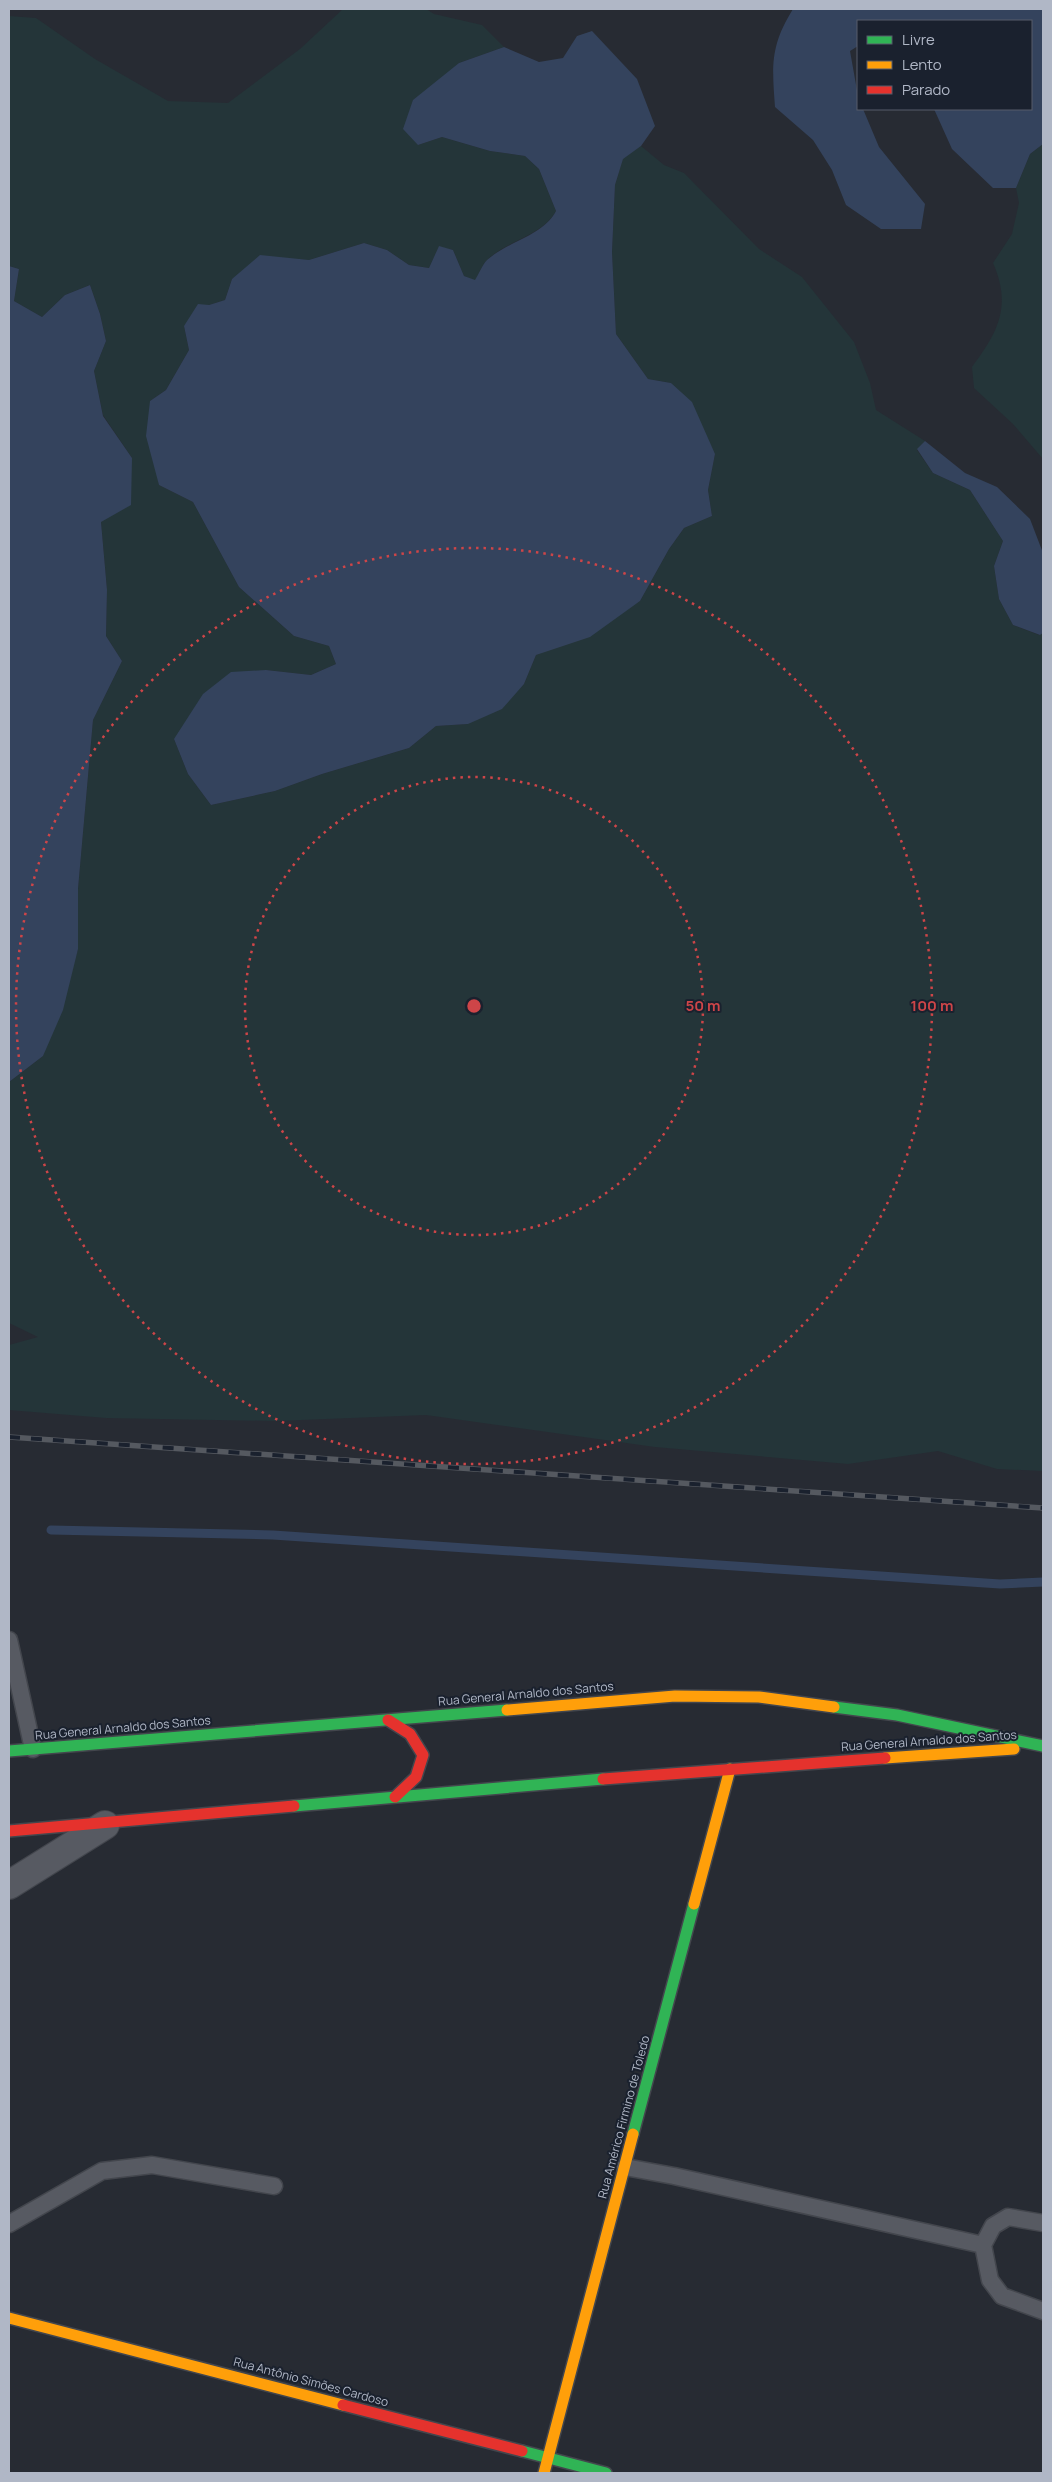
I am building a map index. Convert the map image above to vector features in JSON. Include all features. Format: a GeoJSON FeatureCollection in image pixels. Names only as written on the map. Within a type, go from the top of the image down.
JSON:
{"type":"FeatureCollection","features":[{"type":"Feature","properties":{"kind":"street","name":"Rua General Arnaldo dos Santos"},"geometry":{"type":"LineString","coordinates":[[9,1751],[675,1696],[759,1697],[897,1715],[1043,1746]]}},
{"type":"Feature","properties":{"kind":"street"},"geometry":{"type":"LineString","coordinates":[[388,1720],[410,1734],[423,1755],[416,1777],[395,1797]]}},
{"type":"Feature","properties":{"kind":"street","name":"Rua General Arnaldo dos Santos"},"geometry":{"type":"LineString","coordinates":[[9,1831],[105,1825],[395,1797],[730,1769],[1043,1746]]}},
{"type":"Feature","properties":{"kind":"street","name":"Rua Américo Firmino de Toledo"},"geometry":{"type":"LineString","coordinates":[[544,2473],[730,1769]]}},
{"type":"Feature","properties":{"kind":"street"},"geometry":{"type":"LineString","coordinates":[[9,1885],[105,1825]]}},
{"type":"Feature","properties":{"kind":"street","name":"Rua Antônio Simões Cardoso"},"geometry":{"type":"LineString","coordinates":[[9,2318],[606,2473]]}},
{"type":"Feature","properties":{"kind":"lane"},"geometry":{"type":"LineString","coordinates":[[9,1640],[33,1749]]}},
{"type":"Feature","properties":{"kind":"lane"},"geometry":{"type":"LineString","coordinates":[[9,2224],[102,2171],[152,2164],[274,2186]]}},
{"type":"Feature","properties":{"kind":"lane"},"geometry":{"type":"LineString","coordinates":[[625,2167],[674,2176],[982,2245]]}},
{"type":"Feature","properties":{"kind":"lane"},"geometry":{"type":"LineString","coordinates":[[1043,2223],[1008,2217],[992,2226],[982,2245],[990,2280],[1002,2296],[1043,2311]]}},
{"type":"Feature","properties":{"kind":"shaded area"},"geometry":{"type":"Polygon","coordinates":[[[343,9],[426,9],[434,14],[482,25],[504,47],[459,63],[418,145],[442,137],[490,151],[525,156],[539,169],[556,211],[550,219],[534,232],[495,253],[482,267],[475,281],[464,276],[453,250],[439,247],[429,268],[409,265],[387,250],[364,243],[309,260],[287,259],[232,279],[225,300],[209,305],[184,326],[189,350],[166,390],[150,401],[159,485],[193,502],[239,587],[294,636],[329,646],[336,664],[311,675],[266,670],[174,739],[188,774],[211,805],[275,791],[322,774],[409,748],[436,726],[468,724],[524,684],[536,655],[640,601],[669,549],[684,528],[712,516],[708,490],[715,454],[671,383],[648,379],[616,334],[612,252],[615,185],[623,158],[641,146],[664,165],[684,173],[759,249],[802,277],[854,342],[870,383],[876,410],[925,441],[917,450],[933,473],[970,490],[1003,541],[994,566],[999,599],[1013,625],[1039,635],[1043,633],[1043,1471],[997,1469],[938,1451],[848,1464],[655,1447],[426,1415],[276,1421],[106,1418],[9,1410],[9,1345],[38,1337],[9,1323],[9,1082],[43,1056],[78,949],[78,889],[93,720],[122,661],[106,636],[107,590],[101,522],[132,458],[103,415],[94,371],[106,341],[100,314],[90,285],[65,295],[42,317],[14,301],[19,269],[9,266],[9,16],[36,18],[95,59],[168,101],[228,103],[300,49],[343,9]]]}},
{"type":"Feature","properties":{"kind":"shaded area"},"geometry":{"type":"Polygon","coordinates":[[[1043,144],[1043,459],[1013,424],[974,388],[972,367],[995,330],[1002,306],[999,278],[993,263],[1012,234],[1019,203],[1016,188],[1030,154],[1043,144]]]}},
{"type":"Feature","properties":{"kind":"water"},"geometry":{"type":"Polygon","coordinates":[[[793,9],[1043,9],[1043,144],[1030,154],[1016,188],[993,188],[952,149],[934,110],[1032,110],[1032,20],[857,20],[857,47],[850,51],[857,90],[857,110],[863,110],[879,147],[925,204],[921,229],[881,229],[846,205],[832,170],[813,140],[775,107],[774,56],[776,45],[793,9]]]}},
{"type":"Feature","properties":{"kind":"water"},"geometry":{"type":"Polygon","coordinates":[[[592,31],[637,79],[655,126],[641,146],[623,159],[615,185],[612,252],[616,334],[648,379],[671,383],[692,402],[715,454],[708,490],[712,516],[684,528],[669,549],[640,601],[590,637],[536,655],[524,684],[502,709],[468,724],[436,726],[409,748],[322,774],[275,791],[211,805],[188,774],[174,739],[203,694],[231,672],[266,670],[311,675],[336,664],[329,646],[294,636],[239,587],[193,502],[159,485],[146,436],[150,401],[166,390],[189,350],[184,326],[198,304],[209,305],[225,300],[232,279],[260,255],[309,260],[364,243],[387,250],[409,265],[429,268],[439,246],[453,250],[464,276],[475,280],[484,264],[495,253],[543,227],[556,211],[539,169],[525,156],[490,151],[442,137],[418,145],[403,129],[413,100],[459,63],[504,47],[539,62],[563,58],[577,36],[592,31]]]}},
{"type":"Feature","properties":{"kind":"water"},"geometry":{"type":"Polygon","coordinates":[[[9,266],[19,269],[14,301],[42,317],[65,295],[90,285],[100,314],[106,341],[94,371],[103,416],[132,458],[131,505],[101,522],[107,590],[106,636],[122,661],[93,720],[78,889],[78,949],[63,1010],[43,1056],[9,1082],[9,266]]]}},
{"type":"Feature","properties":{"kind":"water"},"geometry":{"type":"Polygon","coordinates":[[[925,441],[965,473],[997,487],[1030,519],[1043,553],[1043,633],[1040,635],[1013,625],[999,599],[994,566],[1003,541],[970,490],[933,473],[917,449],[925,441]]]}},
{"type":"Feature","properties":{"kind":"waterway"},"geometry":{"type":"LineString","coordinates":[[51,1530],[273,1535],[1000,1584],[1043,1582]]}},
{"type":"Feature","properties":{"kind":"railway"},"geometry":{"type":"LineString","coordinates":[[9,1437],[1043,1508]]}},
{"type":"Feature","properties":{"kind":"traffic: fast"},"geometry":{"type":"LineString","coordinates":[[834,1707],[897,1715],[1043,1746]]}},
{"type":"Feature","properties":{"kind":"traffic: fast"},"geometry":{"type":"LineString","coordinates":[[9,1751],[507,1710]]}},
{"type":"Feature","properties":{"kind":"traffic: fast"},"geometry":{"type":"LineString","coordinates":[[294,1806],[603,1779]]}},
{"type":"Feature","properties":{"kind":"traffic: fast"},"geometry":{"type":"LineString","coordinates":[[633,2134],[694,1904]]}},
{"type":"Feature","properties":{"kind":"traffic: fast"},"geometry":{"type":"LineString","coordinates":[[522,2451],[606,2473]]}},
{"type":"Feature","properties":{"kind":"traffic: slow"},"geometry":{"type":"LineString","coordinates":[[507,1710],[675,1696],[759,1697],[834,1707]]}},
{"type":"Feature","properties":{"kind":"traffic: slow"},"geometry":{"type":"LineString","coordinates":[[885,1758],[1014,1749]]}},
{"type":"Feature","properties":{"kind":"traffic: slow"},"geometry":{"type":"LineString","coordinates":[[694,1904],[730,1769]]}},
{"type":"Feature","properties":{"kind":"traffic: slow"},"geometry":{"type":"LineString","coordinates":[[544,2473],[633,2134]]}},
{"type":"Feature","properties":{"kind":"traffic: slow"},"geometry":{"type":"LineString","coordinates":[[9,2318],[343,2405]]}},
{"type":"Feature","properties":{"kind":"traffic: jam"},"geometry":{"type":"LineString","coordinates":[[388,1720],[410,1734],[423,1755],[416,1777],[395,1797]]}},
{"type":"Feature","properties":{"kind":"traffic: jam"},"geometry":{"type":"LineString","coordinates":[[603,1779],[885,1758]]}},
{"type":"Feature","properties":{"kind":"traffic: jam"},"geometry":{"type":"LineString","coordinates":[[9,1831],[294,1806]]}},
{"type":"Feature","properties":{"kind":"traffic: jam"},"geometry":{"type":"LineString","coordinates":[[343,2405],[522,2451]]}}]}
